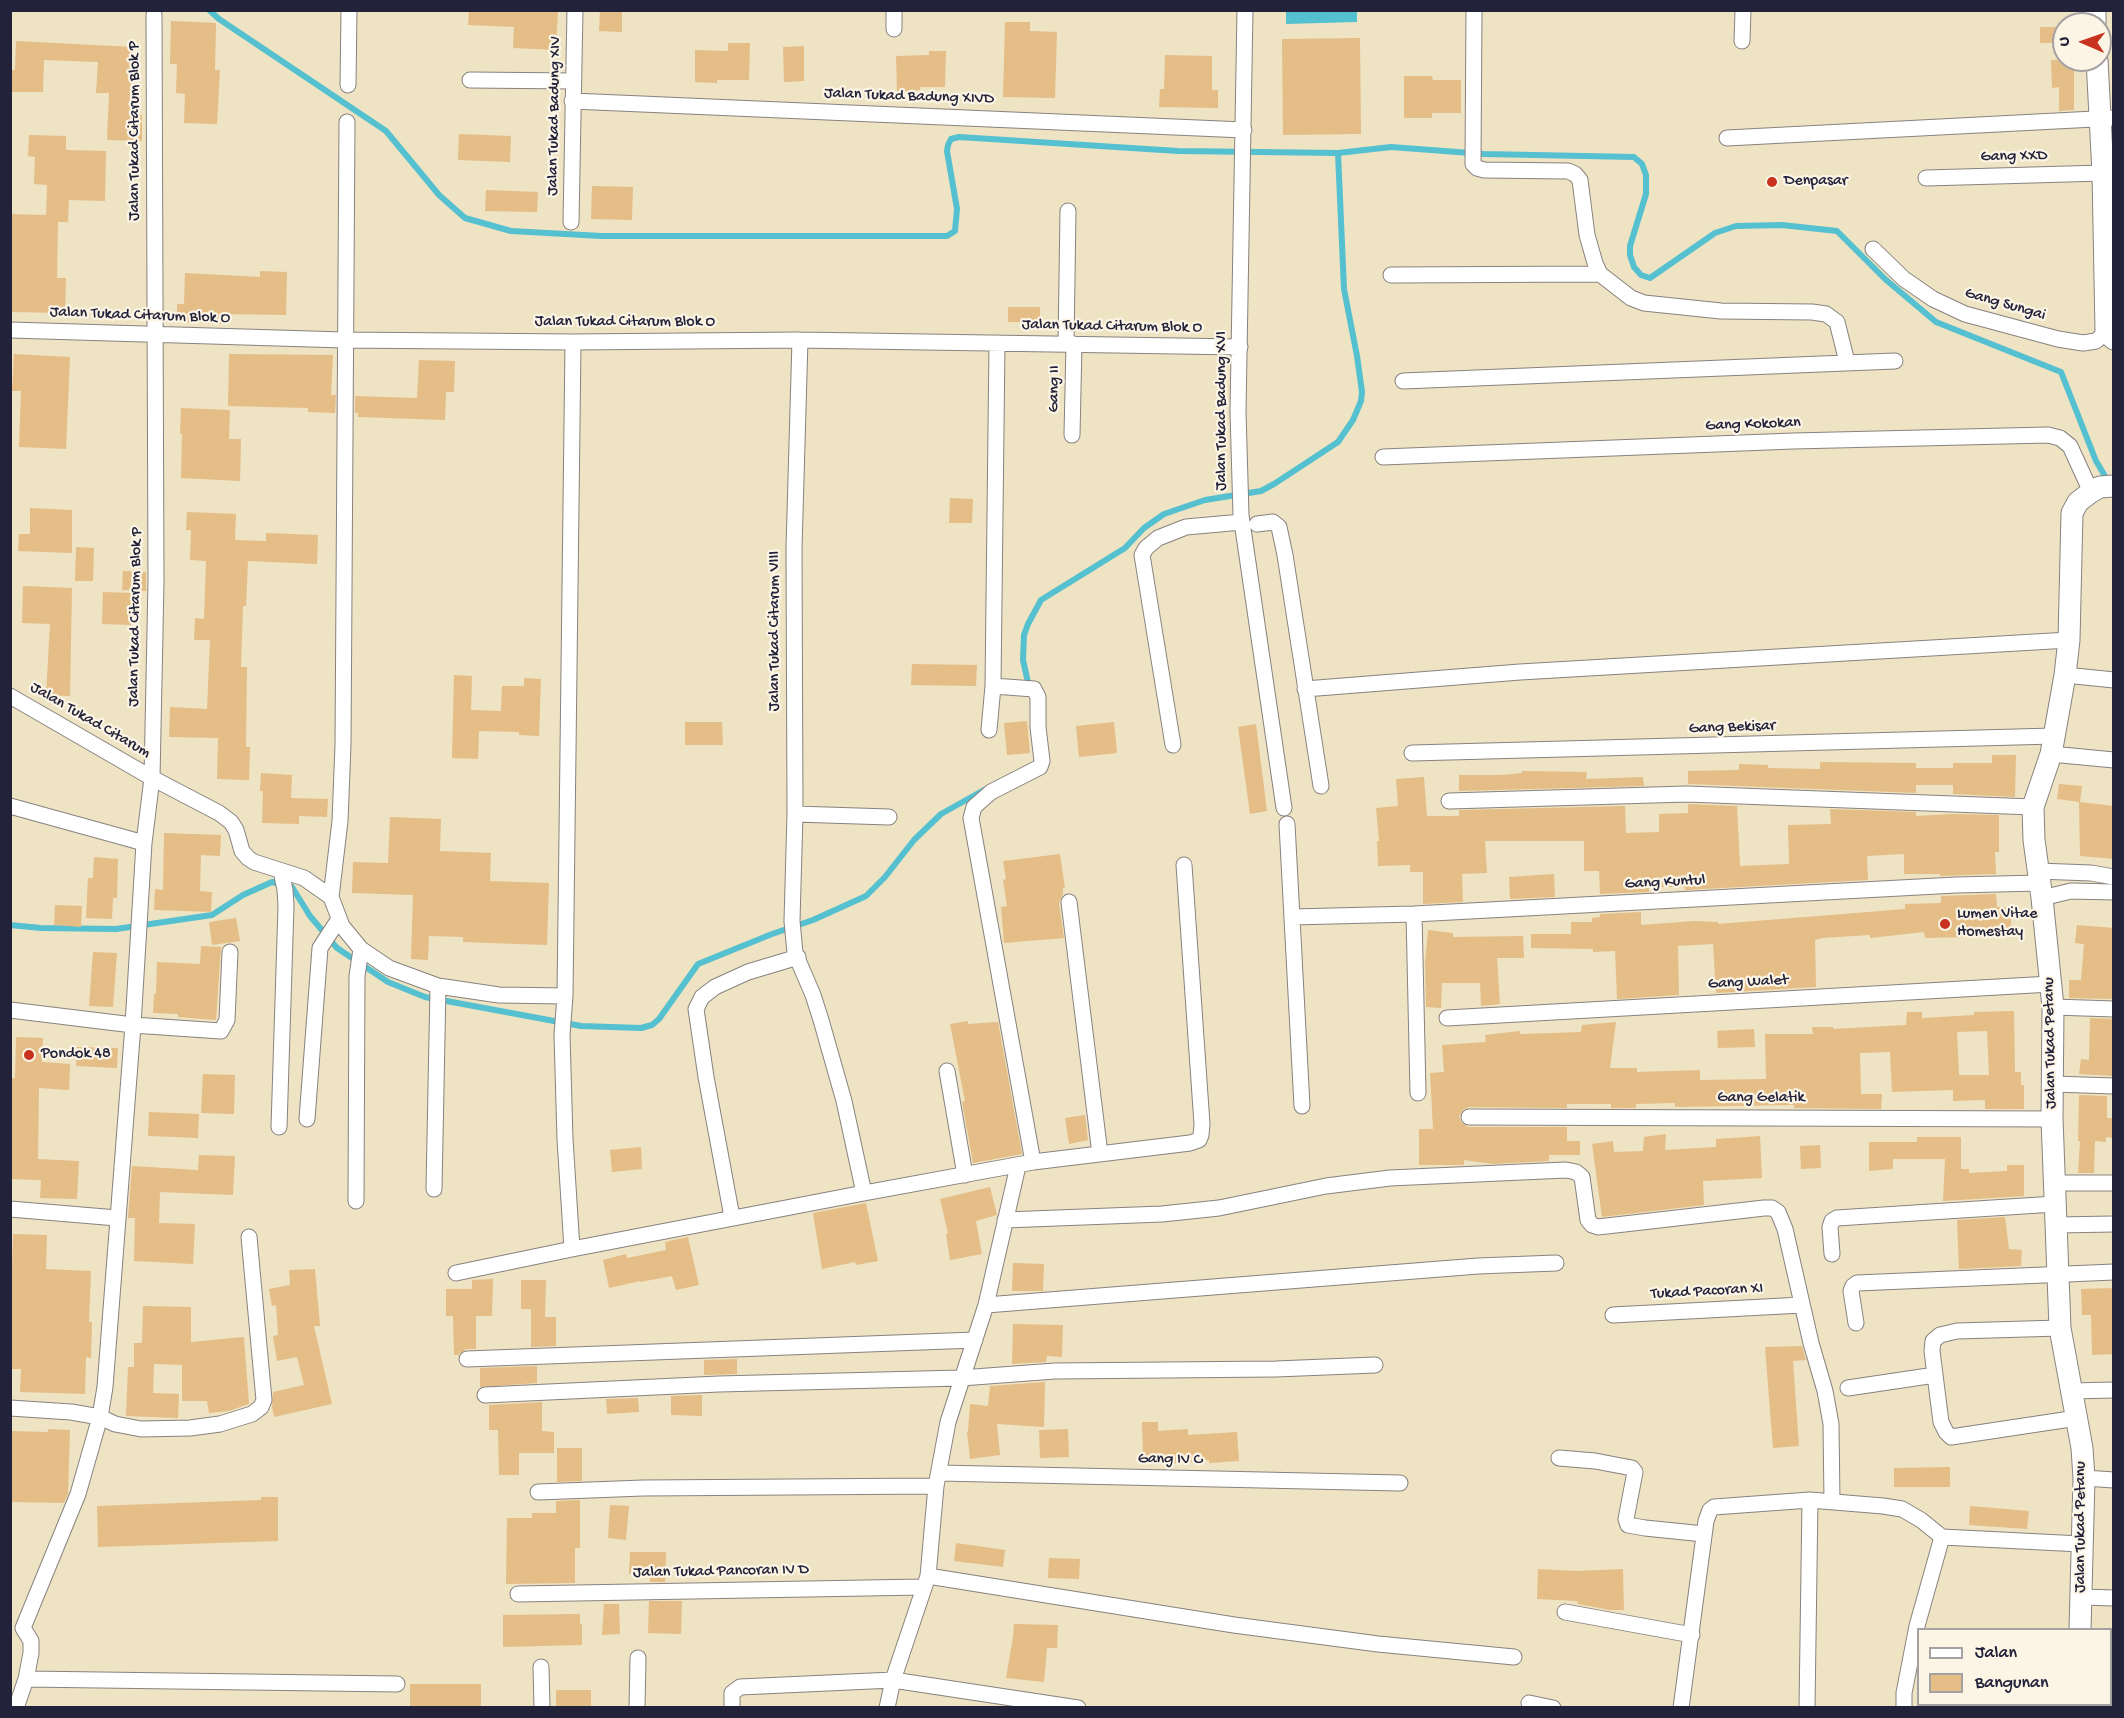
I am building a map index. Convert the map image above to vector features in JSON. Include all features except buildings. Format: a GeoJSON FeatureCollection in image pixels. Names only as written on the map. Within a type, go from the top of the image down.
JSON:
{"type":"FeatureCollection","features":[{"type":"Feature","properties":{"kind":"street"},"geometry":{"type":"LineString","coordinates":[[348,85],[349,10]]}},
{"type":"Feature","properties":{"kind":"street","name":"Jalan Tukad Badung XIV"},"geometry":{"type":"LineString","coordinates":[[571,222],[575,10]]}},
{"type":"Feature","properties":{"kind":"street"},"geometry":{"type":"LineString","coordinates":[[894,10],[894,29]]}},
{"type":"Feature","properties":{"kind":"street","name":"Jalan Tukad Badung XVI"},"geometry":{"type":"LineString","coordinates":[[1245,10],[1238,412],[1240,475],[1284,808]]}},
{"type":"Feature","properties":{"kind":"street"},"geometry":{"type":"LineString","coordinates":[[1474,10],[1473,164],[1484,170],[1568,171],[1575,174],[1580,180],[1587,235],[1595,263],[1600,274],[1618,290],[1644,303],[1721,311],[1826,314],[1837,322],[1847,362]]}},
{"type":"Feature","properties":{"kind":"street"},"geometry":{"type":"LineString","coordinates":[[1742,41],[1743,10]]}},
{"type":"Feature","properties":{"kind":"street","name":"Jalan Tukad Citarum Blok P"},"geometry":{"type":"LineString","coordinates":[[17,1626],[78,1494],[100,1417],[105,1387],[133,1025],[144,843],[152,778],[156,582],[154,15]]}},
{"type":"Feature","properties":{"kind":"street"},"geometry":{"type":"LineString","coordinates":[[2099,72],[2106,118],[2103,173],[2110,335]]}},
{"type":"Feature","properties":{"kind":"street"},"geometry":{"type":"LineString","coordinates":[[470,80],[573,81]]}},
{"type":"Feature","properties":{"kind":"street","name":"Jalan Tukad Badung XIVD"},"geometry":{"type":"LineString","coordinates":[[572,101],[1243,136]]}},
{"type":"Feature","properties":{"kind":"street"},"geometry":{"type":"LineString","coordinates":[[1727,138],[2106,118]]}},
{"type":"Feature","properties":{"kind":"street"},"geometry":{"type":"LineString","coordinates":[[347,122],[343,745],[340,821],[331,897],[337,921],[361,951],[389,968],[438,989],[565,1002]]}},
{"type":"Feature","properties":{"kind":"street","name":"Gang XXD"},"geometry":{"type":"LineString","coordinates":[[1926,178],[2103,173]]}},
{"type":"Feature","properties":{"kind":"street","name":"Gang II"},"geometry":{"type":"LineString","coordinates":[[1068,211],[1072,435]]}},
{"type":"Feature","properties":{"kind":"street","name":"Gang Sungai"},"geometry":{"type":"LineString","coordinates":[[1873,249],[1904,279],[1933,299],[1965,314],[2083,343],[2097,341],[2110,335]]}},
{"type":"Feature","properties":{"kind":"street"},"geometry":{"type":"LineString","coordinates":[[1391,274],[1600,274]]}},
{"type":"Feature","properties":{"kind":"street","name":"Jalan Tukad Citarum Blok O"},"geometry":{"type":"LineString","coordinates":[[10,330],[344,339],[573,342],[800,340],[1240,347]]}},
{"type":"Feature","properties":{"kind":"street","name":"Jalan Tukad Citarum VIII"},"geometry":{"type":"LineString","coordinates":[[800,340],[794,548],[795,814],[792,921],[796,955],[821,1020],[844,1101],[864,1192]]}},
{"type":"Feature","properties":{"kind":"street"},"geometry":{"type":"LineString","coordinates":[[572,1249],[565,1139],[562,1035],[565,1002],[573,342]]}},
{"type":"Feature","properties":{"kind":"street"},"geometry":{"type":"LineString","coordinates":[[989,730],[993,686],[997,343]]}},
{"type":"Feature","properties":{"kind":"street"},"geometry":{"type":"LineString","coordinates":[[1403,381],[1894,361]]}},
{"type":"Feature","properties":{"kind":"street","name":"Gang Kokokan"},"geometry":{"type":"LineString","coordinates":[[1383,457],[1793,441],[2048,435],[2060,438],[2070,446],[2101,488]]}},
{"type":"Feature","properties":{"kind":"street","name":"Jalan Tukad Petanu"},"geometry":{"type":"LineString","coordinates":[[2080,1628],[2084,1478],[2077,1418],[2060,1328],[2052,1119],[2053,1006],[2033,807],[2052,745],[2065,675],[2072,513],[2078,502],[2101,488]]}},
{"type":"Feature","properties":{"kind":"street"},"geometry":{"type":"LineString","coordinates":[[1173,745],[1142,555],[1146,548],[1158,538],[1186,527],[1247,520],[1273,522],[1279,527],[1285,555],[1321,786]]}},
{"type":"Feature","properties":{"kind":"street"},"geometry":{"type":"LineString","coordinates":[[1305,689],[1520,672],[2068,640]]}},
{"type":"Feature","properties":{"kind":"street"},"geometry":{"type":"LineString","coordinates":[[2065,675],[2114,681]]}},
{"type":"Feature","properties":{"kind":"street"},"geometry":{"type":"LineString","coordinates":[[887,1707],[893,1680],[926,1582],[938,1480],[948,1422],[986,1305],[1005,1220],[1025,1164],[971,818],[974,807],[991,792],[1040,767],[1042,761],[1038,727],[1038,697],[1034,689],[993,686]]}},
{"type":"Feature","properties":{"kind":"street","name":"Jalan Tukad Citarum"},"geometry":{"type":"LineString","coordinates":[[10,696],[152,778],[219,813],[231,822],[236,830],[242,851],[248,858],[283,879],[304,878],[331,897]]}},
{"type":"Feature","properties":{"kind":"street","name":"Gang Bekisar"},"geometry":{"type":"LineString","coordinates":[[1412,753],[2052,745],[2114,760]]}},
{"type":"Feature","properties":{"kind":"street"},"geometry":{"type":"LineString","coordinates":[[1449,801],[1687,794],[2033,807]]}},
{"type":"Feature","properties":{"kind":"street"},"geometry":{"type":"LineString","coordinates":[[10,806],[144,843]]}},
{"type":"Feature","properties":{"kind":"street"},"geometry":{"type":"LineString","coordinates":[[795,814],[889,817]]}},
{"type":"Feature","properties":{"kind":"street"},"geometry":{"type":"LineString","coordinates":[[1287,825],[1302,1106]]}},
{"type":"Feature","properties":{"kind":"street"},"geometry":{"type":"LineString","coordinates":[[456,1274],[864,1192],[1025,1164],[1199,1140],[1202,1135],[1201,1098],[1184,865]]}},
{"type":"Feature","properties":{"kind":"street"},"geometry":{"type":"LineString","coordinates":[[2040,884],[2091,873],[2114,877]]}},
{"type":"Feature","properties":{"kind":"street"},"geometry":{"type":"LineString","coordinates":[[279,1127],[283,879]]}},
{"type":"Feature","properties":{"kind":"street"},"geometry":{"type":"LineString","coordinates":[[2040,884],[2071,891],[2114,891]]}},
{"type":"Feature","properties":{"kind":"street","name":"Gang Kuntul"},"geometry":{"type":"LineString","coordinates":[[1292,917],[1414,914],[1956,885],[2040,884]]}},
{"type":"Feature","properties":{"kind":"street"},"geometry":{"type":"LineString","coordinates":[[1069,902],[1100,1154]]}},
{"type":"Feature","properties":{"kind":"street"},"geometry":{"type":"LineString","coordinates":[[1414,914],[1418,1093]]}},
{"type":"Feature","properties":{"kind":"street"},"geometry":{"type":"LineString","coordinates":[[307,1119],[320,948],[337,921]]}},
{"type":"Feature","properties":{"kind":"street"},"geometry":{"type":"LineString","coordinates":[[356,1201],[357,976],[361,951]]}},
{"type":"Feature","properties":{"kind":"street"},"geometry":{"type":"LineString","coordinates":[[10,1010],[133,1025],[221,1030],[227,1020],[230,952]]}},
{"type":"Feature","properties":{"kind":"street"},"geometry":{"type":"LineString","coordinates":[[732,1217],[696,1009],[702,997],[715,987],[748,972],[796,955]]}},
{"type":"Feature","properties":{"kind":"street","name":"Gang Walet"},"geometry":{"type":"LineString","coordinates":[[1446,1018],[2051,984]]}},
{"type":"Feature","properties":{"kind":"street"},"geometry":{"type":"LineString","coordinates":[[434,1189],[438,989]]}},
{"type":"Feature","properties":{"kind":"street"},"geometry":{"type":"LineString","coordinates":[[2053,1006],[2114,1009]]}},
{"type":"Feature","properties":{"kind":"street"},"geometry":{"type":"LineString","coordinates":[[947,1071],[965,1174]]}},
{"type":"Feature","properties":{"kind":"street"},"geometry":{"type":"LineString","coordinates":[[2053,1084],[2114,1086]]}},
{"type":"Feature","properties":{"kind":"street","name":"Gang Gelatik"},"geometry":{"type":"LineString","coordinates":[[1469,1117],[2052,1119]]}},
{"type":"Feature","properties":{"kind":"street"},"geometry":{"type":"LineString","coordinates":[[1005,1220],[1162,1214],[1219,1208],[1326,1186],[1390,1178],[1566,1170],[1576,1172],[1582,1177],[1588,1220],[1592,1225],[1598,1227],[1772,1208],[1778,1212],[1785,1229],[1825,1392],[1831,1424],[1832,1502]]}},
{"type":"Feature","properties":{"kind":"street"},"geometry":{"type":"LineString","coordinates":[[1832,1254],[1830,1227],[1832,1221],[1837,1218],[2055,1204],[2114,1183]]}},
{"type":"Feature","properties":{"kind":"street"},"geometry":{"type":"LineString","coordinates":[[2055,1204],[2114,1224]]}},
{"type":"Feature","properties":{"kind":"street"},"geometry":{"type":"LineString","coordinates":[[10,1209],[117,1218]]}},
{"type":"Feature","properties":{"kind":"street"},"geometry":{"type":"LineString","coordinates":[[10,1408],[71,1412],[100,1417],[115,1424],[141,1430],[171,1430],[247,1417],[261,1407],[264,1400],[262,1369],[249,1237]]}},
{"type":"Feature","properties":{"kind":"street"},"geometry":{"type":"LineString","coordinates":[[986,1305],[1478,1266],[1556,1263]]}},
{"type":"Feature","properties":{"kind":"street"},"geometry":{"type":"LineString","coordinates":[[1856,1323],[1851,1291],[1857,1283],[2114,1272]]}},
{"type":"Feature","properties":{"kind":"street","name":"Tukad Pacoran XI"},"geometry":{"type":"LineString","coordinates":[[1613,1315],[1802,1305]]}},
{"type":"Feature","properties":{"kind":"street"},"geometry":{"type":"LineString","coordinates":[[2060,1328],[1957,1331],[1940,1335],[1934,1341],[1932,1351],[1941,1422],[1951,1437],[1963,1437],[2077,1418]]}},
{"type":"Feature","properties":{"kind":"street"},"geometry":{"type":"LineString","coordinates":[[467,1359],[975,1340]]}},
{"type":"Feature","properties":{"kind":"street"},"geometry":{"type":"LineString","coordinates":[[485,1395],[719,1384],[961,1378],[1055,1371],[1264,1369],[1375,1365]]}},
{"type":"Feature","properties":{"kind":"street"},"geometry":{"type":"LineString","coordinates":[[1848,1388],[1935,1375]]}},
{"type":"Feature","properties":{"kind":"street"},"geometry":{"type":"LineString","coordinates":[[2071,1391],[2114,1390]]}},
{"type":"Feature","properties":{"kind":"street"},"geometry":{"type":"LineString","coordinates":[[1559,1458],[1595,1461],[1632,1468],[1635,1472],[1626,1519],[1629,1525],[1704,1534]]}},
{"type":"Feature","properties":{"kind":"street"},"geometry":{"type":"LineString","coordinates":[[2084,1478],[2114,1480]]}},
{"type":"Feature","properties":{"kind":"street","name":"Gang IV C"},"geometry":{"type":"LineString","coordinates":[[538,1492],[938,1480],[1400,1483]]}},
{"type":"Feature","properties":{"kind":"street"},"geometry":{"type":"LineString","coordinates":[[1807,1707],[1810,1500]]}},
{"type":"Feature","properties":{"kind":"street"},"geometry":{"type":"LineString","coordinates":[[1682,1707],[1706,1521],[1710,1510],[1714,1507],[1810,1500],[1883,1506],[1902,1509],[1921,1520],[1942,1537],[2082,1544]]}},
{"type":"Feature","properties":{"kind":"street"},"geometry":{"type":"LineString","coordinates":[[1904,1707],[1904,1693],[1917,1626],[1942,1537]]}},
{"type":"Feature","properties":{"kind":"street","name":"Jalan Tukad Pancoran IV D"},"geometry":{"type":"LineString","coordinates":[[518,1594],[926,1582],[1378,1644],[1514,1657]]}},
{"type":"Feature","properties":{"kind":"street"},"geometry":{"type":"LineString","coordinates":[[2082,1597],[2114,1598]]}},
{"type":"Feature","properties":{"kind":"street"},"geometry":{"type":"LineString","coordinates":[[1565,1612],[1692,1635]]}},
{"type":"Feature","properties":{"kind":"street"},"geometry":{"type":"LineString","coordinates":[[16,1707],[26,1679],[31,1653],[31,1641],[17,1626]]}},
{"type":"Feature","properties":{"kind":"street"},"geometry":{"type":"LineString","coordinates":[[637,1707],[638,1658]]}},
{"type":"Feature","properties":{"kind":"street"},"geometry":{"type":"LineString","coordinates":[[541,1667],[542,1707]]}},
{"type":"Feature","properties":{"kind":"street"},"geometry":{"type":"LineString","coordinates":[[26,1679],[397,1684]]}},
{"type":"Feature","properties":{"kind":"street"},"geometry":{"type":"LineString","coordinates":[[732,1707],[732,1693],[740,1687],[893,1680],[1078,1707]]}},
{"type":"Feature","properties":{"kind":"street"},"geometry":{"type":"LineString","coordinates":[[1529,1703],[1553,1707]]}},
{"type":"Feature","properties":{"kind":"water"},"geometry":{"type":"Polygon","coordinates":[[[1286,11],[1357,11],[1357,22],[1286,24],[1286,11]]]}},
{"type":"Feature","properties":{"kind":"waterway"},"geometry":{"type":"LineString","coordinates":[[209,10],[386,131],[439,195],[465,218],[511,231],[601,236],[947,236],[955,231],[957,209],[947,151],[951,139],[959,137],[1178,151],[1338,153],[1391,147],[1484,154],[1634,157],[1642,164],[1646,175],[1646,194],[1630,246],[1634,267],[1641,275],[1650,278],[1715,233],[1736,226],[1782,225],[1837,231],[1885,279],[1936,322],[2061,372],[2096,461],[2108,481]]}},
{"type":"Feature","properties":{"kind":"waterway"},"geometry":{"type":"LineString","coordinates":[[1029,687],[1023,660],[1024,635],[1041,600],[1125,548],[1144,528],[1164,514],[1205,500],[1261,491],[1274,484],[1338,442],[1353,420],[1361,401],[1362,392],[1344,289],[1338,153]]}},
{"type":"Feature","properties":{"kind":"waterway"},"geometry":{"type":"LineString","coordinates":[[10,925],[41,928],[116,929],[212,915],[243,895],[272,882],[292,887],[310,916],[337,948],[388,982],[425,997],[581,1026],[641,1028],[652,1025],[659,1019],[698,964],[813,920],[866,896],[885,877],[914,840],[941,814],[984,790]]}},
{"type":"Feature","properties":{"kind":"place","name":"Denpasar"},"geometry":{"type":"Point","coordinates":[1772,182]}},
{"type":"Feature","properties":{"kind":"place","name":"Lumen Vitae Homestay"},"geometry":{"type":"Point","coordinates":[1945,924]}},
{"type":"Feature","properties":{"kind":"place","name":"Pondok 48"},"geometry":{"type":"Point","coordinates":[29,1055]}}]}
